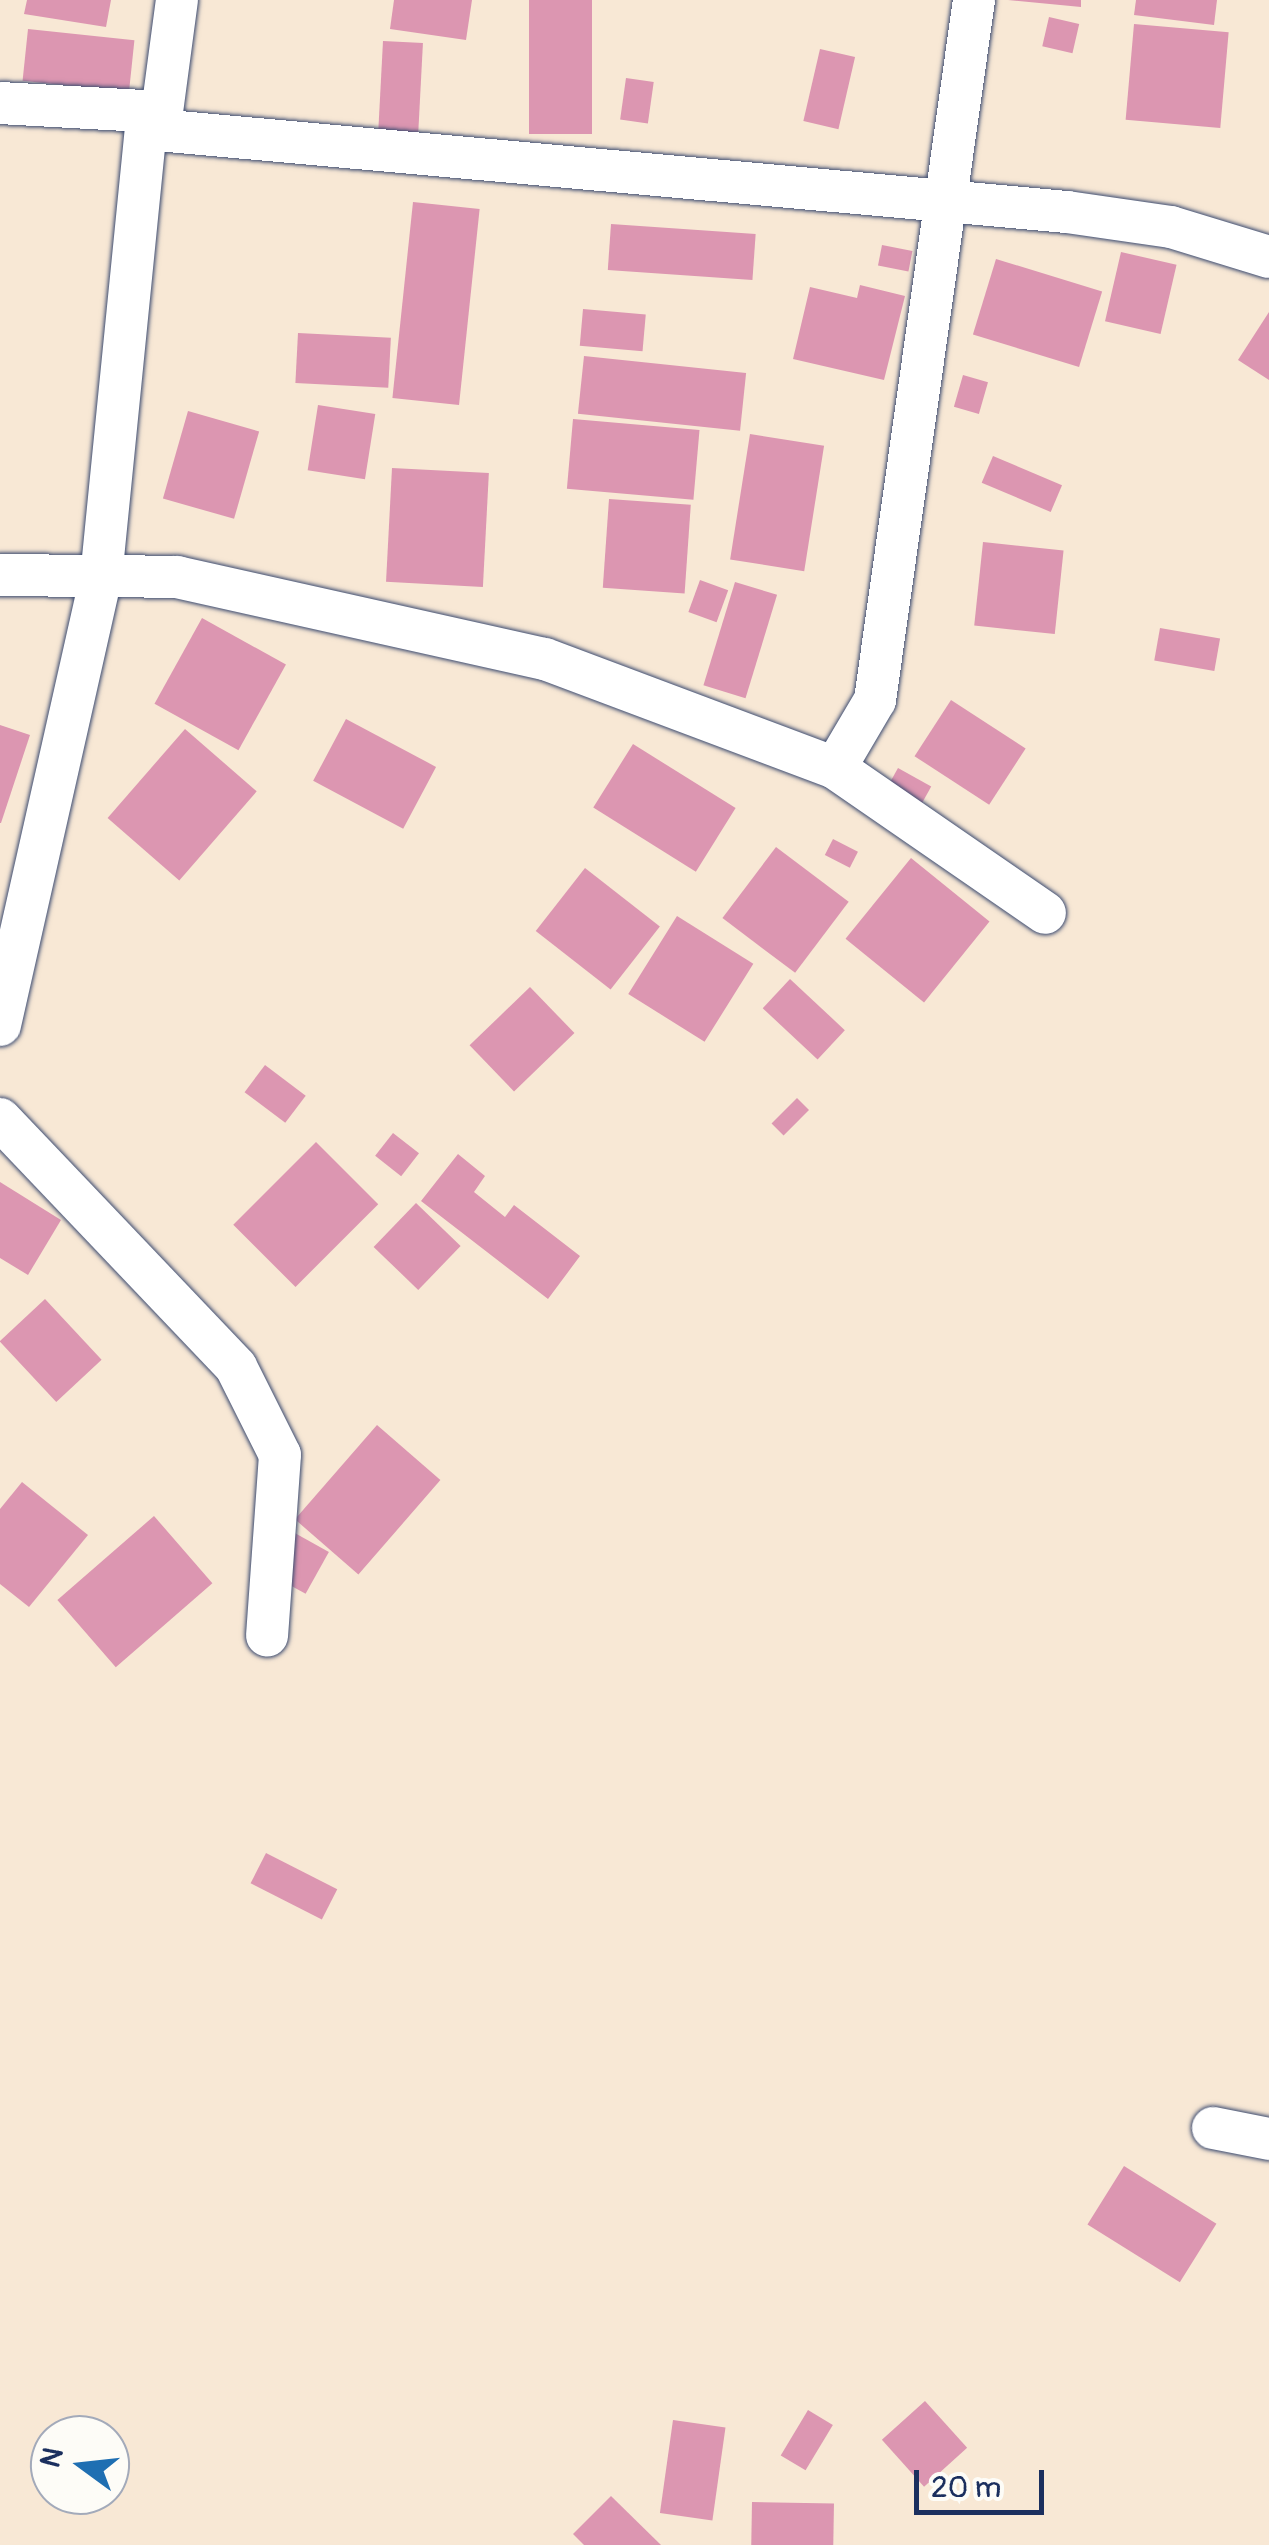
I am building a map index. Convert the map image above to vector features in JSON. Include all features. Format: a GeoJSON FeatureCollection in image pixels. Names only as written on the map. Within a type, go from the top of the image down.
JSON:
{"type":"FeatureCollection","features":[{"type":"Feature","properties":{"kind":"street"},"geometry":{"type":"LineString","coordinates":[[0,1025],[101,578],[154,121],[176,0]]}},
{"type":"Feature","properties":{"kind":"street"},"geometry":{"type":"LineString","coordinates":[[836,768],[875,700],[952,199],[974,0]]}},
{"type":"Feature","properties":{"kind":"street"},"geometry":{"type":"LineString","coordinates":[[0,102],[154,121],[952,199],[1171,227],[1269,257]]}},
{"type":"Feature","properties":{"kind":"street"},"geometry":{"type":"LineString","coordinates":[[0,574],[178,577],[544,659],[836,768],[1045,913]]}},
{"type":"Feature","properties":{"kind":"street"},"geometry":{"type":"LineString","coordinates":[[0,1119],[236,1368],[280,1455],[267,1636]]}},
{"type":"Feature","properties":{"kind":"street"},"geometry":{"type":"LineString","coordinates":[[1214,2128],[1269,2139]]}},
{"type":"Feature","properties":{"kind":"building"},"geometry":{"type":"Polygon","coordinates":[[[27,0],[111,0],[106,27],[24,14],[27,0]]]}},
{"type":"Feature","properties":{"kind":"building"},"geometry":{"type":"Polygon","coordinates":[[[394,0],[472,0],[466,40],[390,29],[394,0]]]}},
{"type":"Feature","properties":{"kind":"building"},"geometry":{"type":"Polygon","coordinates":[[[529,0],[592,0],[592,134],[529,134],[529,0]]]}},
{"type":"Feature","properties":{"kind":"building"},"geometry":{"type":"Polygon","coordinates":[[[1008,0],[1081,0],[1081,7],[1008,0]]]}},
{"type":"Feature","properties":{"kind":"building"},"geometry":{"type":"Polygon","coordinates":[[[1136,0],[1217,0],[1214,25],[1134,15],[1136,0]]]}},
{"type":"Feature","properties":{"kind":"building"},"geometry":{"type":"Polygon","coordinates":[[[1049,17],[1079,24],[1072,53],[1042,46],[1049,17]]]}},
{"type":"Feature","properties":{"kind":"building"},"geometry":{"type":"Polygon","coordinates":[[[1134,24],[1229,32],[1220,128],[1126,120],[1134,24]]]}},
{"type":"Feature","properties":{"kind":"building"},"geometry":{"type":"Polygon","coordinates":[[[28,29],[134,40],[129,92],[23,81],[28,29]]]}},
{"type":"Feature","properties":{"kind":"building"},"geometry":{"type":"Polygon","coordinates":[[[383,41],[423,43],[418,142],[378,140],[383,41]]]}},
{"type":"Feature","properties":{"kind":"building"},"geometry":{"type":"Polygon","coordinates":[[[820,49],[855,57],[838,129],[803,121],[820,49]]]}},
{"type":"Feature","properties":{"kind":"building"},"geometry":{"type":"Polygon","coordinates":[[[626,78],[654,82],[648,123],[620,120],[626,78]]]}},
{"type":"Feature","properties":{"kind":"building"},"geometry":{"type":"Polygon","coordinates":[[[413,202],[480,209],[459,405],[392,398],[413,202]]]}},
{"type":"Feature","properties":{"kind":"building"},"geometry":{"type":"Polygon","coordinates":[[[611,224],[756,234],[752,280],[608,270],[611,224]]]}},
{"type":"Feature","properties":{"kind":"building"},"geometry":{"type":"Polygon","coordinates":[[[882,245],[912,251],[908,272],[878,266],[882,245]]]}},
{"type":"Feature","properties":{"kind":"building"},"geometry":{"type":"Polygon","coordinates":[[[1121,252],[1177,265],[1161,334],[1105,321],[1121,252]]]}},
{"type":"Feature","properties":{"kind":"building"},"geometry":{"type":"Polygon","coordinates":[[[996,259],[1102,291],[1079,367],[973,335],[996,259]]]}},
{"type":"Feature","properties":{"kind":"building"},"geometry":{"type":"Polygon","coordinates":[[[860,285],[905,296],[884,380],[793,359],[810,287],[857,298],[860,285]]]}},
{"type":"Feature","properties":{"kind":"building"},"geometry":{"type":"Polygon","coordinates":[[[583,309],[646,314],[643,351],[580,346],[583,309]]]}},
{"type":"Feature","properties":{"kind":"building"},"geometry":{"type":"Polygon","coordinates":[[[1269,312],[1269,380],[1238,360],[1269,312]]]}},
{"type":"Feature","properties":{"kind":"building"},"geometry":{"type":"Polygon","coordinates":[[[298,333],[391,338],[388,388],[295,383],[298,333]]]}},
{"type":"Feature","properties":{"kind":"building"},"geometry":{"type":"Polygon","coordinates":[[[584,356],[746,373],[740,431],[578,414],[584,356]]]}},
{"type":"Feature","properties":{"kind":"building"},"geometry":{"type":"Polygon","coordinates":[[[963,375],[988,382],[979,414],[954,407],[963,375]]]}},
{"type":"Feature","properties":{"kind":"building"},"geometry":{"type":"Polygon","coordinates":[[[318,405],[375,414],[365,479],[308,470],[318,405]]]}},
{"type":"Feature","properties":{"kind":"building"},"geometry":{"type":"Polygon","coordinates":[[[188,411],[259,431],[234,519],[163,498],[188,411]]]}},
{"type":"Feature","properties":{"kind":"building"},"geometry":{"type":"Polygon","coordinates":[[[573,419],[700,430],[693,500],[567,489],[573,419]]]}},
{"type":"Feature","properties":{"kind":"building"},"geometry":{"type":"Polygon","coordinates":[[[750,434],[824,446],[804,571],[730,559],[750,434]]]}},
{"type":"Feature","properties":{"kind":"building"},"geometry":{"type":"Polygon","coordinates":[[[993,456],[1062,485],[1051,512],[982,483],[993,456]]]}},
{"type":"Feature","properties":{"kind":"building"},"geometry":{"type":"Polygon","coordinates":[[[392,468],[489,473],[483,587],[386,582],[392,468]]]}},
{"type":"Feature","properties":{"kind":"building"},"geometry":{"type":"Polygon","coordinates":[[[609,499],[691,505],[685,594],[603,588],[609,499]]]}},
{"type":"Feature","properties":{"kind":"building"},"geometry":{"type":"Polygon","coordinates":[[[983,542],[1064,550],[1055,634],[974,626],[983,542]]]}},
{"type":"Feature","properties":{"kind":"building"},"geometry":{"type":"Polygon","coordinates":[[[700,580],[728,590],[717,622],[688,612],[700,580]]]}},
{"type":"Feature","properties":{"kind":"building"},"geometry":{"type":"Polygon","coordinates":[[[735,582],[777,595],[746,698],[703,685],[735,582]]]}},
{"type":"Feature","properties":{"kind":"building"},"geometry":{"type":"Polygon","coordinates":[[[202,618],[286,665],[238,750],[154,704],[202,618]]]}},
{"type":"Feature","properties":{"kind":"building"},"geometry":{"type":"Polygon","coordinates":[[[1160,628],[1220,639],[1214,671],[1154,660],[1160,628]]]}},
{"type":"Feature","properties":{"kind":"building"},"geometry":{"type":"Polygon","coordinates":[[[951,700],[1026,748],[989,805],[915,756],[951,700]]]}},
{"type":"Feature","properties":{"kind":"building"},"geometry":{"type":"Polygon","coordinates":[[[346,719],[436,767],[403,829],[313,781],[346,719]]]}},
{"type":"Feature","properties":{"kind":"building"},"geometry":{"type":"Polygon","coordinates":[[[0,725],[30,735],[1,823],[0,823],[0,725]]]}},
{"type":"Feature","properties":{"kind":"building"},"geometry":{"type":"Polygon","coordinates":[[[185,729],[257,791],[179,880],[108,818],[185,729]]]}},
{"type":"Feature","properties":{"kind":"building"},"geometry":{"type":"Polygon","coordinates":[[[633,744],[736,808],[696,872],[593,808],[633,744]]]}},
{"type":"Feature","properties":{"kind":"building"},"geometry":{"type":"Polygon","coordinates":[[[898,768],[931,786],[919,808],[886,790],[898,768]]]}},
{"type":"Feature","properties":{"kind":"building"},"geometry":{"type":"Polygon","coordinates":[[[833,839],[858,852],[850,868],[825,855],[833,839]]]}},
{"type":"Feature","properties":{"kind":"building"},"geometry":{"type":"Polygon","coordinates":[[[776,847],[849,902],[795,973],[722,918],[776,847]]]}},
{"type":"Feature","properties":{"kind":"building"},"geometry":{"type":"Polygon","coordinates":[[[911,858],[989,922],[924,1002],[846,939],[911,858]]]}},
{"type":"Feature","properties":{"kind":"building"},"geometry":{"type":"Polygon","coordinates":[[[585,868],[660,926],[611,990],[536,931],[585,868]]]}},
{"type":"Feature","properties":{"kind":"building"},"geometry":{"type":"Polygon","coordinates":[[[677,916],[753,964],[705,1042],[628,994],[677,916]]]}},
{"type":"Feature","properties":{"kind":"building"},"geometry":{"type":"Polygon","coordinates":[[[790,979],[845,1030],[818,1059],[763,1008],[790,979]]]}},
{"type":"Feature","properties":{"kind":"building"},"geometry":{"type":"Polygon","coordinates":[[[530,987],[574,1033],[514,1091],[470,1045],[530,987]]]}},
{"type":"Feature","properties":{"kind":"building"},"geometry":{"type":"Polygon","coordinates":[[[265,1065],[306,1096],[285,1123],[245,1092],[265,1065]]]}},
{"type":"Feature","properties":{"kind":"building"},"geometry":{"type":"Polygon","coordinates":[[[797,1098],[809,1110],[784,1135],[772,1123],[797,1098]]]}},
{"type":"Feature","properties":{"kind":"building"},"geometry":{"type":"Polygon","coordinates":[[[393,1133],[419,1153],[401,1176],[375,1156],[393,1133]]]}},
{"type":"Feature","properties":{"kind":"building"},"geometry":{"type":"Polygon","coordinates":[[[316,1142],[378,1204],[295,1287],[233,1225],[316,1142]]]}},
{"type":"Feature","properties":{"kind":"building"},"geometry":{"type":"Polygon","coordinates":[[[458,1154],[485,1176],[474,1192],[505,1217],[514,1205],[580,1256],[548,1299],[421,1201],[458,1154]]]}},
{"type":"Feature","properties":{"kind":"building"},"geometry":{"type":"Polygon","coordinates":[[[0,1182],[61,1220],[28,1275],[0,1258],[0,1182]]]}},
{"type":"Feature","properties":{"kind":"building"},"geometry":{"type":"Polygon","coordinates":[[[416,1203],[461,1246],[418,1290],[374,1247],[416,1203]]]}},
{"type":"Feature","properties":{"kind":"building"},"geometry":{"type":"Polygon","coordinates":[[[45,1299],[102,1360],[56,1402],[0,1342],[45,1299]]]}},
{"type":"Feature","properties":{"kind":"building"},"geometry":{"type":"Polygon","coordinates":[[[377,1425],[440,1480],[358,1574],[295,1519],[377,1425]]]}},
{"type":"Feature","properties":{"kind":"building"},"geometry":{"type":"Polygon","coordinates":[[[22,1482],[88,1535],[29,1607],[0,1584],[0,1509],[22,1482]]]}},
{"type":"Feature","properties":{"kind":"building"},"geometry":{"type":"Polygon","coordinates":[[[154,1516],[212,1583],[116,1667],[57,1600],[154,1516]]]}},
{"type":"Feature","properties":{"kind":"building"},"geometry":{"type":"Polygon","coordinates":[[[293,1532],[329,1552],[306,1594],[270,1574],[293,1532]]]}},
{"type":"Feature","properties":{"kind":"building"},"geometry":{"type":"Polygon","coordinates":[[[266,1853],[337,1889],[322,1920],[251,1883],[266,1853]]]}},
{"type":"Feature","properties":{"kind":"building"},"geometry":{"type":"Polygon","coordinates":[[[1124,2166],[1216,2224],[1180,2282],[1087,2225],[1124,2166]]]}},
{"type":"Feature","properties":{"kind":"building"},"geometry":{"type":"Polygon","coordinates":[[[925,2401],[967,2448],[924,2487],[882,2440],[925,2401]]]}},
{"type":"Feature","properties":{"kind":"building"},"geometry":{"type":"Polygon","coordinates":[[[808,2410],[833,2425],[806,2470],[781,2455],[808,2410]]]}},
{"type":"Feature","properties":{"kind":"building"},"geometry":{"type":"Polygon","coordinates":[[[673,2420],[725,2427],[712,2520],[660,2513],[673,2420]]]}},
{"type":"Feature","properties":{"kind":"building"},"geometry":{"type":"Polygon","coordinates":[[[611,2496],[661,2545],[584,2545],[573,2534],[611,2496]]]}},
{"type":"Feature","properties":{"kind":"building"},"geometry":{"type":"Polygon","coordinates":[[[752,2502],[834,2503],[833,2545],[751,2545],[752,2502]]]}}]}
